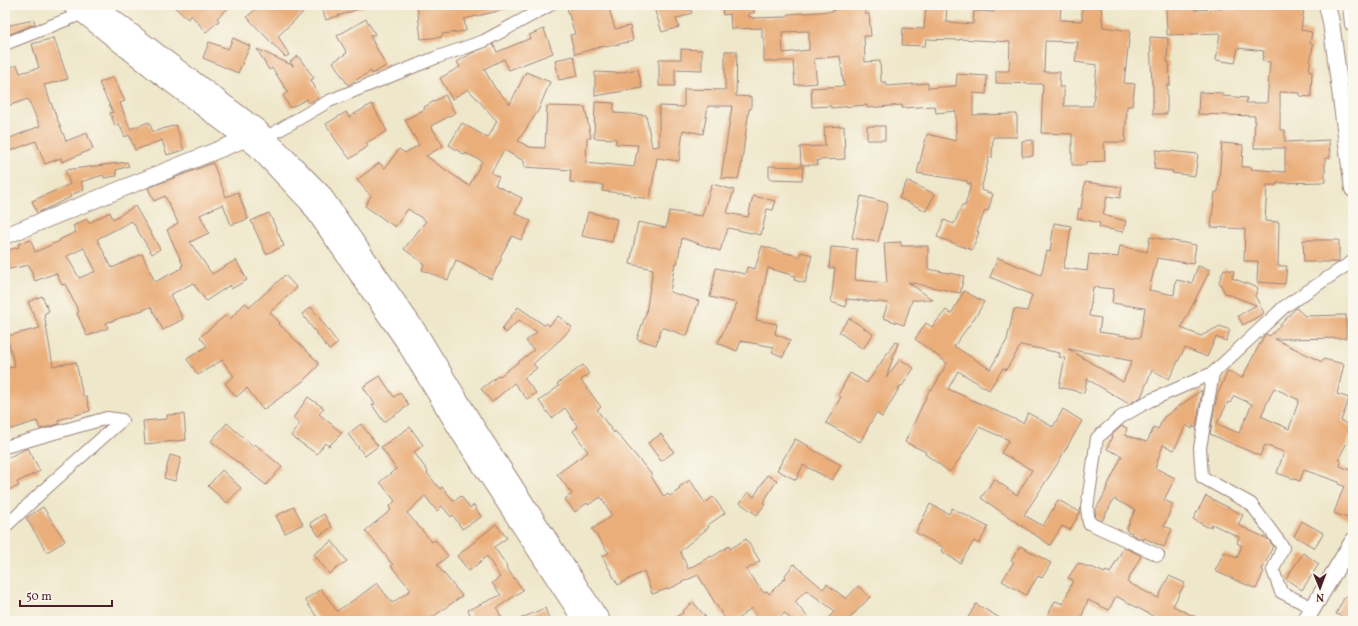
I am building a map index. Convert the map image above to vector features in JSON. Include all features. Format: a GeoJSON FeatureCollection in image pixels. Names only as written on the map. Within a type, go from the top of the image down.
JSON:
{"type":"FeatureCollection","features":[{"type":"Feature","properties":{"kind":"main road"},"geometry":{"type":"LineString","coordinates":[[83,8],[267,137],[321,193],[419,334],[476,428],[601,621]]}},
{"type":"Feature","properties":{"kind":"main road"},"geometry":{"type":"LineString","coordinates":[[83,8],[256,147],[309,203],[405,342],[462,436],[583,621]]}},
{"type":"Feature","properties":{"kind":"street"},"geometry":{"type":"LineString","coordinates":[[267,137],[329,101],[435,58],[484,41],[550,5]]}},
{"type":"Feature","properties":{"kind":"street"},"geometry":{"type":"LineString","coordinates":[[1327,5],[1331,22],[1353,189]]}},
{"type":"Feature","properties":{"kind":"street"},"geometry":{"type":"LineString","coordinates":[[1351,5],[1353,24]]}},
{"type":"Feature","properties":{"kind":"street"},"geometry":{"type":"LineString","coordinates":[[5,44],[83,8]]}},
{"type":"Feature","properties":{"kind":"street"},"geometry":{"type":"LineString","coordinates":[[5,236],[245,139]]}},
{"type":"Feature","properties":{"kind":"street"},"geometry":{"type":"LineString","coordinates":[[1158,555],[1089,523],[1087,508],[1097,438],[1121,417],[1149,401],[1213,373],[1284,307],[1353,261]]}},
{"type":"Feature","properties":{"kind":"street"},"geometry":{"type":"LineString","coordinates":[[1213,373],[1200,448],[1202,478],[1251,504],[1283,548],[1273,570],[1281,592],[1309,615],[1353,540]]}},
{"type":"Feature","properties":{"kind":"street"},"geometry":{"type":"LineString","coordinates":[[5,447],[107,418],[122,420],[5,527]]}},
{"type":"Feature","properties":{"kind":"building"},"geometry":{"type":"Polygon","coordinates":[[[172,5],[232,5],[217,18],[219,21],[206,32],[191,15],[188,19],[172,5]]]}},
{"type":"Feature","properties":{"kind":"building"},"geometry":{"type":"Polygon","coordinates":[[[260,5],[311,5],[278,36],[289,55],[285,57],[247,17],[260,5]]]}},
{"type":"Feature","properties":{"kind":"building"},"geometry":{"type":"Polygon","coordinates":[[[321,5],[363,5],[364,7],[326,20],[321,5]]]}},
{"type":"Feature","properties":{"kind":"building"},"geometry":{"type":"Polygon","coordinates":[[[417,5],[506,5],[507,9],[464,19],[466,31],[442,34],[442,37],[421,39],[417,5]]]}},
{"type":"Feature","properties":{"kind":"building"},"geometry":{"type":"Polygon","coordinates":[[[578,5],[608,5],[615,29],[630,26],[633,41],[604,46],[575,54],[570,35],[575,34],[567,8],[578,5]]]}},
{"type":"Feature","properties":{"kind":"building"},"geometry":{"type":"Polygon","coordinates":[[[653,5],[689,5],[692,13],[676,19],[679,27],[662,32],[653,5]]]}},
{"type":"Feature","properties":{"kind":"building"},"geometry":{"type":"Polygon","coordinates":[[[722,5],[753,5],[754,13],[749,13],[749,17],[752,18],[788,17],[788,14],[834,11],[834,5],[865,5],[865,14],[869,14],[871,36],[864,36],[865,62],[880,61],[881,82],[886,82],[887,86],[928,83],[928,88],[956,86],[957,74],[987,76],[986,94],[973,93],[973,115],[1017,114],[1017,137],[993,137],[992,158],[989,157],[981,190],[993,194],[988,211],[985,210],[972,250],[937,237],[944,220],[954,224],[962,205],[965,206],[971,184],[967,183],[967,181],[917,173],[927,134],[956,141],[956,111],[936,113],[935,106],[902,108],[902,105],[867,108],[867,105],[831,108],[831,106],[812,107],[811,88],[844,86],[840,56],[814,59],[817,83],[795,85],[793,61],[764,61],[764,38],[762,38],[762,28],[731,29],[730,14],[723,15],[722,5]],[[809,31],[782,32],[783,53],[809,50],[809,31]]]}},
{"type":"Feature","properties":{"kind":"building"},"geometry":{"type":"Polygon","coordinates":[[[926,5],[947,5],[946,22],[973,24],[974,11],[994,12],[995,5],[1061,5],[1060,20],[1082,21],[1082,5],[1101,5],[1103,27],[1130,31],[1124,83],[1135,84],[1132,106],[1127,106],[1125,142],[1104,142],[1105,161],[1086,162],[1086,165],[1072,165],[1072,134],[1041,133],[1043,84],[996,83],[996,71],[1009,71],[1010,42],[960,39],[926,39],[925,46],[902,45],[903,28],[924,29],[926,5]],[[1045,41],[1044,72],[1060,72],[1059,87],[1064,87],[1064,106],[1093,106],[1097,65],[1075,62],[1078,42],[1045,41]]]}},
{"type":"Feature","properties":{"kind":"building"},"geometry":{"type":"Polygon","coordinates":[[[1166,5],[1195,5],[1195,10],[1221,9],[1220,5],[1279,5],[1304,8],[1301,30],[1312,32],[1310,44],[1313,44],[1309,71],[1312,71],[1311,97],[1300,96],[1300,93],[1280,92],[1280,130],[1285,130],[1285,142],[1329,140],[1330,158],[1325,158],[1325,182],[1277,183],[1277,185],[1267,185],[1265,221],[1279,222],[1278,266],[1287,266],[1285,284],[1257,282],[1258,261],[1244,261],[1245,229],[1211,227],[1215,192],[1218,192],[1222,143],[1243,145],[1242,167],[1285,172],[1285,148],[1254,148],[1255,116],[1198,114],[1199,92],[1223,93],[1223,96],[1247,98],[1246,103],[1267,103],[1270,62],[1262,61],[1264,51],[1238,48],[1235,63],[1216,60],[1220,33],[1167,35],[1166,5]]]}},
{"type":"Feature","properties":{"kind":"building"},"geometry":{"type":"Polygon","coordinates":[[[366,19],[375,34],[370,36],[386,66],[372,74],[371,71],[348,85],[333,62],[347,53],[337,36],[366,19]]]}},
{"type":"Feature","properties":{"kind":"building"},"geometry":{"type":"Polygon","coordinates":[[[34,20],[35,24],[5,36],[5,26],[34,20]]]}},
{"type":"Feature","properties":{"kind":"building"},"geometry":{"type":"Polygon","coordinates":[[[544,29],[553,53],[509,70],[504,59],[484,69],[495,88],[510,104],[526,72],[550,82],[538,111],[518,141],[529,147],[545,148],[547,106],[585,107],[591,138],[587,138],[586,163],[634,167],[638,145],[616,144],[616,139],[594,138],[595,102],[614,103],[614,113],[646,115],[652,147],[659,146],[659,106],[684,107],[684,89],[725,90],[725,51],[737,51],[736,96],[751,97],[751,109],[749,109],[738,179],[721,178],[732,106],[708,106],[703,134],[683,130],[679,161],[657,158],[650,199],[630,196],[630,194],[602,191],[603,185],[570,182],[571,170],[524,167],[524,161],[504,150],[491,173],[499,177],[495,185],[522,198],[515,213],[531,221],[521,240],[512,236],[500,257],[502,258],[491,279],[456,260],[448,280],[422,270],[424,264],[404,249],[426,221],[408,209],[395,227],[365,206],[371,196],[357,180],[379,163],[385,168],[399,149],[405,153],[419,145],[405,120],[425,109],[424,107],[445,95],[455,113],[431,126],[443,146],[426,156],[469,186],[482,161],[466,153],[465,155],[449,145],[462,123],[488,138],[497,121],[468,89],[452,99],[440,78],[460,67],[457,62],[472,53],[493,44],[497,52],[531,38],[529,35],[544,29]]]}},
{"type":"Feature","properties":{"kind":"building"},"geometry":{"type":"Polygon","coordinates":[[[1150,37],[1168,38],[1167,62],[1169,62],[1170,85],[1167,85],[1167,114],[1153,114],[1150,37]]]}},
{"type":"Feature","properties":{"kind":"building"},"geometry":{"type":"Polygon","coordinates":[[[54,38],[68,79],[44,85],[66,141],[87,133],[93,149],[62,162],[61,158],[45,164],[36,141],[5,153],[5,140],[40,126],[28,99],[5,107],[5,69],[17,65],[20,73],[39,68],[32,44],[54,38]]]}},
{"type":"Feature","properties":{"kind":"building"},"geometry":{"type":"Polygon","coordinates":[[[233,38],[250,46],[238,73],[203,58],[209,42],[228,49],[233,38]]]}},
{"type":"Feature","properties":{"kind":"building"},"geometry":{"type":"Polygon","coordinates":[[[257,49],[294,66],[290,62],[298,56],[314,78],[311,80],[320,97],[309,103],[307,99],[290,108],[283,95],[288,92],[272,68],[269,70],[257,49]]]}},
{"type":"Feature","properties":{"kind":"building"},"geometry":{"type":"Polygon","coordinates":[[[681,49],[702,50],[702,70],[675,69],[675,86],[659,86],[659,59],[681,59],[681,49]]]}},
{"type":"Feature","properties":{"kind":"building"},"geometry":{"type":"Polygon","coordinates":[[[574,56],[578,76],[559,80],[555,60],[574,56]]]}},
{"type":"Feature","properties":{"kind":"building"},"geometry":{"type":"Polygon","coordinates":[[[638,69],[642,88],[595,96],[595,72],[618,73],[638,69]]]}},
{"type":"Feature","properties":{"kind":"building"},"geometry":{"type":"Polygon","coordinates":[[[113,77],[125,101],[120,103],[130,129],[149,122],[153,132],[176,125],[184,150],[167,155],[162,140],[135,150],[129,135],[125,137],[119,124],[115,126],[110,113],[113,112],[99,83],[113,77]]]}},
{"type":"Feature","properties":{"kind":"building"},"geometry":{"type":"Polygon","coordinates":[[[372,104],[387,131],[366,143],[368,146],[350,159],[326,124],[346,112],[349,117],[372,104]]]}},
{"type":"Feature","properties":{"kind":"building"},"geometry":{"type":"Polygon","coordinates":[[[844,126],[845,159],[817,160],[818,165],[801,165],[800,147],[825,146],[824,127],[844,126]]]}},
{"type":"Feature","properties":{"kind":"building"},"geometry":{"type":"Polygon","coordinates":[[[867,126],[885,126],[885,140],[867,140],[867,126]]]}},
{"type":"Feature","properties":{"kind":"building"},"geometry":{"type":"Polygon","coordinates":[[[1033,140],[1033,156],[1022,156],[1022,141],[1033,140]]]}},
{"type":"Feature","properties":{"kind":"building"},"geometry":{"type":"Polygon","coordinates":[[[1156,150],[1198,154],[1195,176],[1172,173],[1173,171],[1154,169],[1156,150]]]}},
{"type":"Feature","properties":{"kind":"building"},"geometry":{"type":"Polygon","coordinates":[[[127,162],[129,166],[116,170],[117,176],[104,178],[103,175],[81,182],[84,190],[70,195],[71,197],[37,213],[32,201],[70,184],[65,170],[127,162]]]}},
{"type":"Feature","properties":{"kind":"building"},"geometry":{"type":"Polygon","coordinates":[[[213,163],[226,197],[238,192],[248,219],[231,225],[223,204],[200,215],[209,233],[190,242],[212,274],[236,260],[247,280],[231,289],[230,285],[206,301],[193,283],[170,295],[183,319],[163,330],[151,307],[106,323],[108,328],[87,336],[77,313],[79,312],[65,284],[62,285],[56,273],[35,281],[29,265],[5,270],[5,251],[19,247],[18,244],[31,240],[35,252],[76,232],[73,226],[87,219],[89,223],[110,212],[113,219],[135,206],[160,249],[152,254],[132,221],[97,239],[112,268],[142,254],[155,282],[182,268],[181,266],[183,265],[167,230],[178,223],[165,196],[154,201],[148,188],[213,163]],[[84,248],[67,256],[79,278],[96,271],[84,248]]]}},
{"type":"Feature","properties":{"kind":"building"},"geometry":{"type":"Polygon","coordinates":[[[769,166],[803,167],[802,180],[769,179],[769,166]]]}},
{"type":"Feature","properties":{"kind":"building"},"geometry":{"type":"Polygon","coordinates":[[[907,181],[935,194],[926,211],[899,198],[907,181]]]}},
{"type":"Feature","properties":{"kind":"building"},"geometry":{"type":"Polygon","coordinates":[[[1085,182],[1122,187],[1120,198],[1107,196],[1103,215],[1126,221],[1123,232],[1099,227],[1100,223],[1077,218],[1079,208],[1081,209],[1085,182]]]}},
{"type":"Feature","properties":{"kind":"building"},"geometry":{"type":"Polygon","coordinates":[[[712,184],[734,190],[727,213],[748,217],[753,196],[776,201],[773,210],[767,209],[761,235],[728,228],[720,251],[682,238],[677,264],[675,263],[670,292],[699,301],[687,336],[662,327],[656,345],[637,339],[646,313],[653,269],[630,264],[638,222],[666,228],[669,211],[702,216],[712,184]]]}},
{"type":"Feature","properties":{"kind":"building"},"geometry":{"type":"Polygon","coordinates":[[[861,196],[888,203],[878,242],[852,238],[861,196]]]}},
{"type":"Feature","properties":{"kind":"building"},"geometry":{"type":"Polygon","coordinates":[[[588,212],[617,219],[612,242],[582,236],[588,212]]]}},
{"type":"Feature","properties":{"kind":"building"},"geometry":{"type":"Polygon","coordinates":[[[269,213],[284,246],[266,254],[251,221],[269,213]]]}},
{"type":"Feature","properties":{"kind":"building"},"geometry":{"type":"Polygon","coordinates":[[[1054,223],[1071,226],[1063,268],[1087,271],[1089,254],[1118,257],[1120,246],[1147,252],[1150,237],[1196,245],[1193,264],[1157,258],[1149,290],[1174,295],[1176,280],[1192,283],[1198,266],[1210,270],[1181,328],[1201,336],[1220,326],[1230,330],[1226,341],[1216,337],[1207,357],[1185,348],[1169,379],[1152,370],[1141,397],[1129,404],[1087,379],[1084,393],[1059,387],[1065,358],[1059,357],[1060,353],[1021,345],[1006,370],[1003,368],[989,390],[958,371],[948,389],[1023,423],[1028,413],[1053,427],[1063,409],[1082,421],[1056,466],[1024,515],[1043,526],[1058,500],[1080,512],[1070,530],[1062,526],[1050,545],[981,498],[994,479],[1017,495],[1032,470],[1001,453],[1009,440],[979,427],[950,472],[925,454],[926,452],[905,442],[930,389],[932,390],[947,363],[915,339],[926,323],[932,327],[946,310],[951,314],[964,291],[984,302],[976,316],[954,346],[990,369],[1007,340],[1014,309],[1027,311],[1032,295],[990,277],[998,258],[1041,275],[1047,251],[1050,252],[1054,223]],[[1093,287],[1089,316],[1101,318],[1099,332],[1140,338],[1145,308],[1112,303],[1114,289],[1093,287]],[[1068,349],[1123,382],[1132,361],[1068,349]]]}},
{"type":"Feature","properties":{"kind":"building"},"geometry":{"type":"Polygon","coordinates":[[[1303,240],[1339,240],[1339,262],[1304,262],[1303,240]]]}},
{"type":"Feature","properties":{"kind":"building"},"geometry":{"type":"Polygon","coordinates":[[[901,242],[901,246],[928,246],[928,269],[964,276],[960,293],[908,282],[933,300],[912,300],[904,325],[883,318],[888,303],[846,299],[846,307],[831,302],[835,268],[829,268],[831,247],[857,249],[855,280],[887,283],[884,243],[901,242]]]}},
{"type":"Feature","properties":{"kind":"building"},"geometry":{"type":"Polygon","coordinates":[[[762,246],[800,257],[801,252],[812,255],[805,283],[794,280],[795,276],[768,268],[756,320],[777,324],[775,334],[790,340],[783,357],[772,352],[774,347],[741,341],[737,351],[718,343],[737,303],[710,297],[716,268],[745,274],[747,267],[755,269],[762,246]]]}},
{"type":"Feature","properties":{"kind":"building"},"geometry":{"type":"Polygon","coordinates":[[[1224,269],[1234,271],[1232,278],[1258,288],[1255,296],[1264,313],[1243,325],[1238,316],[1256,305],[1225,293],[1219,282],[1224,269]]]}},
{"type":"Feature","properties":{"kind":"building"},"geometry":{"type":"Polygon","coordinates":[[[285,275],[297,288],[270,312],[280,323],[279,324],[318,362],[318,366],[302,382],[263,410],[247,388],[236,397],[225,383],[234,376],[222,360],[198,375],[187,359],[207,346],[200,337],[226,315],[230,319],[245,303],[250,307],[285,275]]]}},
{"type":"Feature","properties":{"kind":"building"},"geometry":{"type":"Polygon","coordinates":[[[42,296],[49,311],[44,314],[53,366],[76,362],[83,396],[86,396],[90,411],[58,420],[59,424],[40,429],[37,421],[5,431],[5,368],[15,367],[7,336],[40,328],[28,302],[42,296]]]}},
{"type":"Feature","properties":{"kind":"building"},"geometry":{"type":"Polygon","coordinates":[[[311,307],[338,343],[329,350],[302,314],[311,307]]]}},
{"type":"Feature","properties":{"kind":"building"},"geometry":{"type":"Polygon","coordinates":[[[518,307],[544,325],[547,323],[549,326],[558,316],[572,327],[533,364],[537,368],[524,378],[536,393],[527,399],[514,383],[492,402],[481,389],[534,350],[526,341],[537,332],[519,320],[506,333],[502,329],[518,307]]]}},
{"type":"Feature","properties":{"kind":"building"},"geometry":{"type":"Polygon","coordinates":[[[1296,308],[1305,316],[1346,315],[1346,338],[1275,339],[1322,362],[1323,359],[1344,364],[1337,394],[1349,398],[1341,421],[1353,427],[1353,431],[1338,460],[1341,461],[1340,466],[1350,470],[1353,464],[1353,520],[1334,513],[1344,486],[1338,484],[1339,482],[1304,470],[1300,481],[1277,473],[1284,452],[1265,445],[1260,456],[1210,434],[1217,396],[1228,371],[1242,378],[1264,336],[1266,334],[1270,336],[1296,308]],[[1274,388],[1261,416],[1289,429],[1299,400],[1274,388]],[[1234,396],[1230,403],[1228,402],[1217,424],[1239,433],[1252,404],[1234,396]]]}},
{"type":"Feature","properties":{"kind":"building"},"geometry":{"type":"Polygon","coordinates":[[[849,318],[873,334],[863,349],[839,332],[849,318]]]}},
{"type":"Feature","properties":{"kind":"building"},"geometry":{"type":"Polygon","coordinates":[[[895,342],[898,343],[886,378],[900,359],[914,368],[902,386],[901,385],[882,417],[876,413],[860,442],[826,423],[841,397],[838,395],[850,373],[867,383],[895,342]]]}},
{"type":"Feature","properties":{"kind":"building"},"geometry":{"type":"Polygon","coordinates":[[[583,365],[589,374],[581,380],[601,407],[597,410],[614,433],[615,431],[652,475],[651,476],[664,497],[668,494],[670,496],[680,489],[679,487],[690,480],[705,503],[713,497],[725,513],[708,525],[709,527],[680,551],[688,569],[711,556],[712,557],[729,546],[730,549],[746,539],[760,561],[746,570],[764,593],[767,591],[769,594],[786,577],[785,575],[794,564],[823,589],[827,584],[846,599],[858,586],[870,597],[847,621],[825,621],[835,611],[806,590],[795,602],[811,621],[792,621],[785,613],[774,621],[762,621],[751,608],[736,621],[726,621],[698,575],[676,586],[652,594],[644,571],[618,585],[602,556],[609,553],[592,529],[612,516],[601,497],[588,505],[587,503],[575,512],[565,499],[572,494],[557,474],[588,452],[573,431],[578,427],[565,408],[552,418],[539,401],[559,386],[557,384],[583,365]]]}},
{"type":"Feature","properties":{"kind":"building"},"geometry":{"type":"Polygon","coordinates":[[[380,376],[394,397],[400,393],[409,405],[384,422],[372,405],[375,404],[363,387],[380,376]]]}},
{"type":"Feature","properties":{"kind":"building"},"geometry":{"type":"Polygon","coordinates":[[[1202,390],[1196,428],[1193,426],[1192,429],[1186,425],[1174,450],[1163,445],[1155,468],[1175,478],[1164,500],[1173,504],[1164,526],[1172,529],[1164,547],[1144,538],[1143,540],[1126,530],[1135,510],[1114,499],[1102,521],[1096,518],[1095,511],[1122,456],[1107,449],[1113,434],[1122,426],[1127,428],[1125,435],[1147,442],[1154,427],[1158,429],[1164,417],[1202,390]]]}},
{"type":"Feature","properties":{"kind":"building"},"geometry":{"type":"Polygon","coordinates":[[[308,397],[324,408],[319,414],[342,433],[329,446],[325,443],[317,454],[291,436],[300,423],[293,418],[308,397]]]}},
{"type":"Feature","properties":{"kind":"building"},"geometry":{"type":"Polygon","coordinates":[[[184,414],[186,440],[145,444],[143,421],[167,419],[167,415],[184,414]]]}},
{"type":"Feature","properties":{"kind":"building"},"geometry":{"type":"Polygon","coordinates":[[[227,423],[253,446],[255,444],[282,467],[266,485],[211,441],[227,423]]]}},
{"type":"Feature","properties":{"kind":"building"},"geometry":{"type":"Polygon","coordinates":[[[361,424],[378,446],[365,456],[348,434],[361,424]]]}},
{"type":"Feature","properties":{"kind":"building"},"geometry":{"type":"Polygon","coordinates":[[[410,427],[423,445],[414,452],[428,472],[427,473],[440,489],[442,487],[454,501],[461,496],[470,508],[474,505],[481,517],[462,529],[453,515],[451,517],[442,506],[437,511],[425,496],[407,513],[432,542],[435,540],[448,556],[437,565],[462,596],[427,621],[320,621],[305,600],[321,589],[337,611],[377,583],[392,603],[411,590],[391,566],[393,565],[376,543],[365,531],[391,510],[389,507],[395,501],[380,482],[396,469],[381,447],[410,427]]]}},
{"type":"Feature","properties":{"kind":"building"},"geometry":{"type":"Polygon","coordinates":[[[661,434],[674,452],[661,461],[648,443],[661,434]]]}},
{"type":"Feature","properties":{"kind":"building"},"geometry":{"type":"Polygon","coordinates":[[[795,439],[841,465],[832,480],[803,465],[796,480],[777,470],[795,439]]]}},
{"type":"Feature","properties":{"kind":"building"},"geometry":{"type":"Polygon","coordinates":[[[28,448],[40,471],[17,482],[19,486],[5,491],[5,459],[28,448]]]}},
{"type":"Feature","properties":{"kind":"building"},"geometry":{"type":"Polygon","coordinates":[[[170,455],[181,458],[175,481],[164,478],[170,455]]]}},
{"type":"Feature","properties":{"kind":"building"},"geometry":{"type":"Polygon","coordinates":[[[222,470],[241,488],[227,503],[208,486],[222,470]]]}},
{"type":"Feature","properties":{"kind":"building"},"geometry":{"type":"Polygon","coordinates":[[[767,475],[777,480],[763,503],[765,504],[757,515],[740,503],[748,492],[754,497],[767,475]]]}},
{"type":"Feature","properties":{"kind":"building"},"geometry":{"type":"Polygon","coordinates":[[[1206,496],[1243,515],[1238,525],[1268,539],[1273,546],[1262,570],[1264,571],[1256,589],[1215,571],[1224,552],[1237,558],[1242,546],[1237,543],[1239,537],[1212,524],[1211,527],[1207,527],[1193,519],[1206,496]]]}},
{"type":"Feature","properties":{"kind":"building"},"geometry":{"type":"Polygon","coordinates":[[[930,504],[949,514],[952,508],[988,527],[979,544],[974,541],[960,563],[941,551],[943,547],[916,533],[930,504]]]}},
{"type":"Feature","properties":{"kind":"building"},"geometry":{"type":"Polygon","coordinates":[[[43,507],[65,541],[47,552],[26,518],[43,507]]]}},
{"type":"Feature","properties":{"kind":"building"},"geometry":{"type":"Polygon","coordinates":[[[294,507],[303,524],[285,533],[276,516],[294,507]]]}},
{"type":"Feature","properties":{"kind":"building"},"geometry":{"type":"Polygon","coordinates":[[[324,514],[332,527],[319,536],[310,523],[324,514]]]}},
{"type":"Feature","properties":{"kind":"building"},"geometry":{"type":"Polygon","coordinates":[[[1302,521],[1323,533],[1315,548],[1294,536],[1302,521]]]}},
{"type":"Feature","properties":{"kind":"building"},"geometry":{"type":"Polygon","coordinates":[[[496,524],[507,538],[494,547],[507,566],[506,567],[523,590],[497,608],[503,621],[473,621],[468,610],[501,595],[492,583],[500,577],[487,556],[469,571],[457,556],[496,524]]]}},
{"type":"Feature","properties":{"kind":"building"},"geometry":{"type":"Polygon","coordinates":[[[332,541],[347,561],[329,574],[314,554],[332,541]]]}},
{"type":"Feature","properties":{"kind":"building"},"geometry":{"type":"Polygon","coordinates":[[[1020,546],[1051,563],[1042,578],[1038,576],[1026,595],[1002,581],[1014,562],[1011,561],[1020,546]]]}},
{"type":"Feature","properties":{"kind":"building"},"geometry":{"type":"Polygon","coordinates":[[[1124,547],[1141,556],[1127,582],[1158,598],[1169,576],[1185,583],[1173,606],[1204,621],[1162,621],[1116,596],[1109,610],[1088,600],[1080,621],[1045,621],[1055,601],[1063,604],[1073,580],[1068,578],[1078,563],[1105,573],[1106,571],[1110,573],[1124,547]]]}},
{"type":"Feature","properties":{"kind":"building"},"geometry":{"type":"Polygon","coordinates":[[[1303,553],[1319,564],[1302,590],[1286,579],[1303,553]]]}},
{"type":"Feature","properties":{"kind":"building"},"geometry":{"type":"Polygon","coordinates":[[[1345,596],[1353,600],[1353,621],[1336,614],[1345,596]]]}},
{"type":"Feature","properties":{"kind":"building"},"geometry":{"type":"Polygon","coordinates":[[[693,602],[709,621],[669,621],[683,613],[682,612],[693,602]]]}},
{"type":"Feature","properties":{"kind":"building"},"geometry":{"type":"Polygon","coordinates":[[[976,604],[1005,621],[966,621],[976,604]]]}},
{"type":"Feature","properties":{"kind":"building"},"geometry":{"type":"Polygon","coordinates":[[[545,608],[550,621],[515,621],[545,608]]]}}]}
